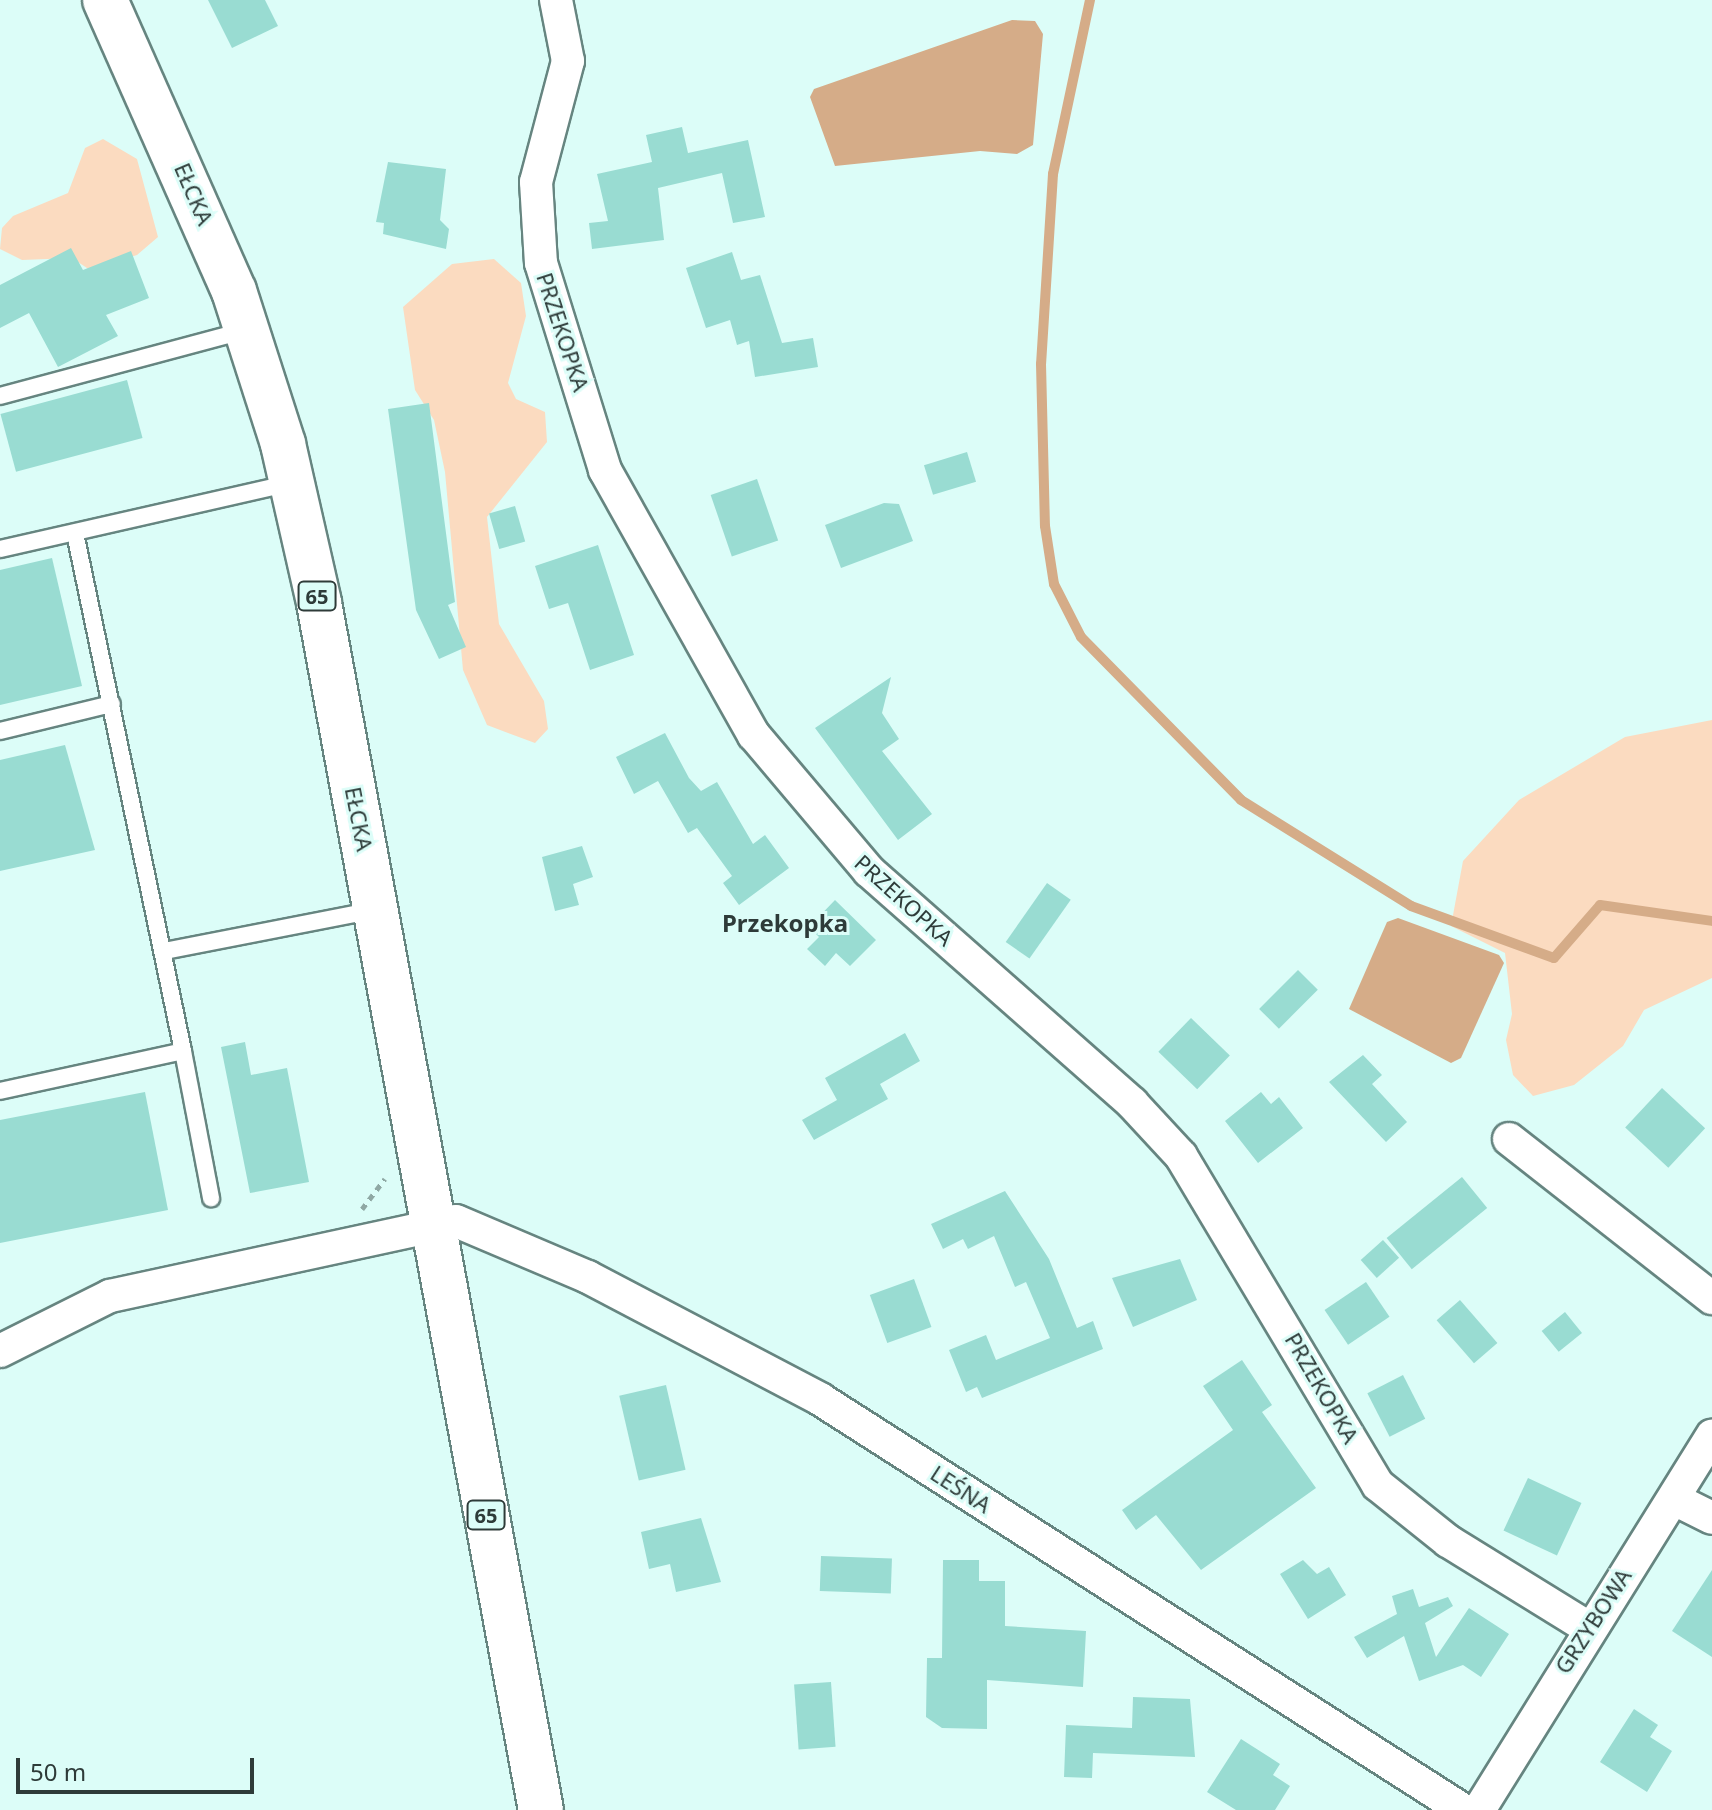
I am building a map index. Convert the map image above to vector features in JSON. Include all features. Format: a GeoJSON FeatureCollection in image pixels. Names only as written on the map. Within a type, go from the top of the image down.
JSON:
{"type":"FeatureCollection","features":[{"type":"Feature","properties":{"kind":"main road","name":"EŁCKA"},"geometry":{"type":"LineString","coordinates":[[105,0],[247,329],[292,483],[376,910],[432,1220]]}},
{"type":"Feature","properties":{"kind":"main road","name":"65"},"geometry":{"type":"LineString","coordinates":[[432,1220],[541,1810]]}},
{"type":"Feature","properties":{"kind":"street","name":"PRZEKOPKA"},"geometry":{"type":"LineString","coordinates":[[568,4],[565,84],[536,182],[541,263],[605,470],[754,735],[869,871],[1132,1103],[1181,1156],[1378,1485],[1448,1541],[1587,1627]]}},
{"type":"Feature","properties":{"kind":"street"},"geometry":{"type":"LineString","coordinates":[[1509,1139],[1712,1298]]}},
{"type":"Feature","properties":{"kind":"street"},"geometry":{"type":"LineString","coordinates":[[0,1351],[110,1296],[432,1220]]}},
{"type":"Feature","properties":{"kind":"street","name":"LEŚNA"},"geometry":{"type":"LineString","coordinates":[[432,1220],[456,1221],[588,1277],[820,1399],[1463,1810]]}},
{"type":"Feature","properties":{"kind":"street","name":"GRZYBOWA"},"geometry":{"type":"LineString","coordinates":[[1479,1810],[1587,1627],[1674,1499],[1712,1435]]}},
{"type":"Feature","properties":{"kind":"street"},"geometry":{"type":"LineString","coordinates":[[1674,1499],[1712,1518]]}},
{"type":"Feature","properties":{"kind":"lane"},"geometry":{"type":"LineString","coordinates":[[0,396],[247,329]]}},
{"type":"Feature","properties":{"kind":"lane"},"geometry":{"type":"LineString","coordinates":[[0,549],[292,483]]}},
{"type":"Feature","properties":{"kind":"lane"},"geometry":{"type":"LineString","coordinates":[[75,533],[164,951],[211,1198]]}},
{"type":"Feature","properties":{"kind":"lane"},"geometry":{"type":"LineString","coordinates":[[0,731],[112,704]]}},
{"type":"Feature","properties":{"kind":"lane"},"geometry":{"type":"LineString","coordinates":[[164,951],[376,910]]}},
{"type":"Feature","properties":{"kind":"lane"},"geometry":{"type":"LineString","coordinates":[[0,1091],[183,1051]]}},
{"type":"Feature","properties":{"kind":"path"},"geometry":{"type":"LineString","coordinates":[[346,1239],[350,1220],[387,1172]]}},
{"type":"Feature","properties":{"kind":"shaded area"},"geometry":{"type":"Polygon","coordinates":[[[1012,20],[1035,21],[1043,34],[1033,145],[1017,154],[980,151],[835,166],[810,97],[814,89],[1012,20]]]}},
{"type":"Feature","properties":{"kind":"shaded area"},"geometry":{"type":"Polygon","coordinates":[[[103,139],[137,159],[158,237],[137,255],[90,270],[72,258],[22,260],[0,249],[2,228],[13,216],[68,193],[85,148],[103,139]]]}},
{"type":"Feature","properties":{"kind":"shaded area"},"geometry":{"type":"Polygon","coordinates":[[[494,259],[521,283],[526,316],[508,383],[516,399],[545,412],[547,442],[487,517],[499,624],[544,701],[548,729],[535,743],[487,725],[463,670],[445,472],[434,420],[415,390],[403,307],[452,264],[494,259]]]}},
{"type":"Feature","properties":{"kind":"shaded area"},"geometry":{"type":"Polygon","coordinates":[[[1712,720],[1712,978],[1644,1010],[1623,1046],[1574,1085],[1533,1096],[1513,1075],[1506,1040],[1512,1014],[1505,953],[1451,926],[1463,861],[1519,800],[1625,737],[1712,720]]]}},
{"type":"Feature","properties":{"kind":"shaded area"},"geometry":{"type":"Polygon","coordinates":[[[1398,918],[1499,955],[1504,963],[1461,1058],[1451,1063],[1349,1009],[1387,922],[1398,918]]]}},
{"type":"Feature","properties":{"kind":"building"},"geometry":{"type":"Polygon","coordinates":[[[208,0],[265,0],[278,26],[232,48],[208,0]]]}},
{"type":"Feature","properties":{"kind":"building"},"geometry":{"type":"Polygon","coordinates":[[[682,127],[688,153],[748,140],[765,217],[733,223],[722,173],[658,188],[664,240],[592,249],[589,223],[608,221],[597,174],[652,162],[646,135],[682,127]]]}},
{"type":"Feature","properties":{"kind":"building"},"geometry":{"type":"Polygon","coordinates":[[[388,162],[446,169],[440,220],[449,229],[446,249],[383,234],[384,223],[376,222],[388,162]]]}},
{"type":"Feature","properties":{"kind":"building"},"geometry":{"type":"Polygon","coordinates":[[[71,248],[83,270],[131,251],[149,298],[106,315],[118,336],[58,367],[29,313],[0,328],[0,285],[71,248]]]}},
{"type":"Feature","properties":{"kind":"building"},"geometry":{"type":"Polygon","coordinates":[[[732,252],[741,280],[760,275],[782,343],[813,338],[818,367],[755,377],[749,341],[737,345],[730,320],[706,328],[686,268],[732,252]]]}},
{"type":"Feature","properties":{"kind":"building"},"geometry":{"type":"Polygon","coordinates":[[[127,380],[143,438],[16,472],[0,414],[127,380]]]}},
{"type":"Feature","properties":{"kind":"building"},"geometry":{"type":"Polygon","coordinates":[[[429,403],[455,602],[448,605],[466,647],[439,659],[416,610],[388,409],[429,403]]]}},
{"type":"Feature","properties":{"kind":"building"},"geometry":{"type":"Polygon","coordinates":[[[967,452],[976,482],[933,495],[924,465],[967,452]]]}},
{"type":"Feature","properties":{"kind":"building"},"geometry":{"type":"Polygon","coordinates":[[[757,479],[778,540],[732,556],[711,495],[757,479]]]}},
{"type":"Feature","properties":{"kind":"building"},"geometry":{"type":"Polygon","coordinates":[[[884,503],[899,504],[913,541],[841,568],[825,525],[884,503]]]}},
{"type":"Feature","properties":{"kind":"building"},"geometry":{"type":"Polygon","coordinates":[[[515,506],[525,542],[499,549],[489,513],[515,506]]]}},
{"type":"Feature","properties":{"kind":"building"},"geometry":{"type":"Polygon","coordinates":[[[598,545],[634,655],[590,670],[568,603],[549,609],[535,566],[598,545]]]}},
{"type":"Feature","properties":{"kind":"building"},"geometry":{"type":"Polygon","coordinates":[[[52,558],[82,686],[0,705],[0,570],[52,558]]]}},
{"type":"Feature","properties":{"kind":"building"},"geometry":{"type":"Polygon","coordinates":[[[891,677],[882,713],[899,739],[882,751],[932,814],[898,840],[815,728],[891,677]]]}},
{"type":"Feature","properties":{"kind":"building"},"geometry":{"type":"Polygon","coordinates":[[[665,733],[689,778],[701,791],[717,782],[753,844],[765,835],[789,868],[739,905],[723,883],[732,876],[697,828],[688,833],[658,781],[634,794],[616,757],[665,733]]]}},
{"type":"Feature","properties":{"kind":"building"},"geometry":{"type":"Polygon","coordinates":[[[65,745],[95,850],[0,871],[0,760],[65,745]]]}},
{"type":"Feature","properties":{"kind":"building"},"geometry":{"type":"Polygon","coordinates":[[[582,846],[593,877],[573,884],[579,905],[555,911],[542,857],[582,846]]]}},
{"type":"Feature","properties":{"kind":"building"},"geometry":{"type":"Polygon","coordinates":[[[1047,883],[1071,900],[1029,959],[1006,942],[1047,883]]]}},
{"type":"Feature","properties":{"kind":"building"},"geometry":{"type":"Polygon","coordinates":[[[835,900],[876,940],[850,966],[836,953],[825,966],[807,949],[819,937],[809,927],[835,900]]]}},
{"type":"Feature","properties":{"kind":"building"},"geometry":{"type":"Polygon","coordinates":[[[1298,970],[1318,990],[1279,1029],[1259,1009],[1298,970]]]}},
{"type":"Feature","properties":{"kind":"building"},"geometry":{"type":"Polygon","coordinates":[[[1191,1018],[1230,1056],[1197,1089],[1158,1052],[1191,1018]]]}},
{"type":"Feature","properties":{"kind":"building"},"geometry":{"type":"Polygon","coordinates":[[[905,1033],[920,1061],[880,1084],[888,1099],[814,1140],[802,1120],[837,1100],[825,1078],[905,1033]]]}},
{"type":"Feature","properties":{"kind":"building"},"geometry":{"type":"Polygon","coordinates":[[[245,1042],[251,1075],[287,1068],[309,1182],[250,1193],[221,1047],[245,1042]]]}},
{"type":"Feature","properties":{"kind":"building"},"geometry":{"type":"Polygon","coordinates":[[[1363,1055],[1382,1075],[1372,1084],[1407,1122],[1386,1142],[1329,1082],[1363,1055]]]}},
{"type":"Feature","properties":{"kind":"building"},"geometry":{"type":"Polygon","coordinates":[[[1662,1088],[1705,1128],[1668,1168],[1625,1127],[1662,1088]]]}},
{"type":"Feature","properties":{"kind":"building"},"geometry":{"type":"Polygon","coordinates":[[[145,1092],[168,1210],[0,1243],[0,1120],[145,1092]]]}},
{"type":"Feature","properties":{"kind":"building"},"geometry":{"type":"Polygon","coordinates":[[[1261,1092],[1271,1104],[1279,1097],[1303,1128],[1258,1163],[1225,1121],[1261,1092]]]}},
{"type":"Feature","properties":{"kind":"building"},"geometry":{"type":"Polygon","coordinates":[[[1462,1177],[1487,1208],[1412,1269],[1387,1238],[1462,1177]]]}},
{"type":"Feature","properties":{"kind":"building"},"geometry":{"type":"Polygon","coordinates":[[[1005,1191],[1049,1259],[1077,1328],[1093,1321],[1103,1349],[982,1398],[977,1387],[966,1392],[949,1350],[986,1335],[996,1360],[1050,1338],[1026,1282],[1015,1287],[994,1236],[968,1249],[963,1239],[943,1249],[931,1224],[1005,1191]]]}},
{"type":"Feature","properties":{"kind":"building"},"geometry":{"type":"Polygon","coordinates":[[[1383,1240],[1399,1258],[1377,1278],[1361,1260],[1383,1240]]]}},
{"type":"Feature","properties":{"kind":"building"},"geometry":{"type":"Polygon","coordinates":[[[1180,1259],[1197,1300],[1133,1327],[1112,1278],[1180,1259]]]}},
{"type":"Feature","properties":{"kind":"building"},"geometry":{"type":"Polygon","coordinates":[[[914,1279],[931,1327],[887,1343],[870,1295],[914,1279]]]}},
{"type":"Feature","properties":{"kind":"building"},"geometry":{"type":"Polygon","coordinates":[[[1366,1282],[1389,1317],[1348,1345],[1325,1310],[1366,1282]]]}},
{"type":"Feature","properties":{"kind":"building"},"geometry":{"type":"Polygon","coordinates":[[[1460,1300],[1497,1343],[1474,1363],[1437,1320],[1460,1300]]]}},
{"type":"Feature","properties":{"kind":"building"},"geometry":{"type":"Polygon","coordinates":[[[1565,1312],[1582,1333],[1559,1352],[1542,1331],[1565,1312]]]}},
{"type":"Feature","properties":{"kind":"building"},"geometry":{"type":"Polygon","coordinates":[[[1242,1360],[1272,1405],[1262,1412],[1316,1488],[1201,1570],[1156,1515],[1136,1530],[1122,1510],[1233,1430],[1203,1386],[1242,1360]]]}},
{"type":"Feature","properties":{"kind":"building"},"geometry":{"type":"Polygon","coordinates":[[[1403,1375],[1425,1419],[1390,1437],[1367,1393],[1403,1375]]]}},
{"type":"Feature","properties":{"kind":"building"},"geometry":{"type":"Polygon","coordinates":[[[666,1385],[686,1470],[639,1481],[619,1396],[666,1385]]]}},
{"type":"Feature","properties":{"kind":"building"},"geometry":{"type":"Polygon","coordinates":[[[1528,1478],[1581,1503],[1557,1556],[1503,1531],[1528,1478]]]}},
{"type":"Feature","properties":{"kind":"building"},"geometry":{"type":"Polygon","coordinates":[[[701,1518],[721,1582],[676,1592],[670,1564],[649,1569],[641,1532],[701,1518]]]}},
{"type":"Feature","properties":{"kind":"building"},"geometry":{"type":"Polygon","coordinates":[[[821,1556],[892,1558],[891,1593],[820,1591],[821,1556]]]}},
{"type":"Feature","properties":{"kind":"building"},"geometry":{"type":"Polygon","coordinates":[[[943,1560],[979,1560],[979,1581],[1005,1581],[1005,1626],[1086,1631],[1083,1687],[987,1680],[987,1729],[942,1728],[926,1717],[927,1658],[942,1658],[943,1560]]]}},
{"type":"Feature","properties":{"kind":"building"},"geometry":{"type":"Polygon","coordinates":[[[1303,1560],[1317,1574],[1329,1567],[1346,1595],[1308,1619],[1280,1574],[1303,1560]]]}},
{"type":"Feature","properties":{"kind":"building"},"geometry":{"type":"Polygon","coordinates":[[[1712,1570],[1712,1657],[1672,1631],[1712,1570]]]}},
{"type":"Feature","properties":{"kind":"building"},"geometry":{"type":"Polygon","coordinates":[[[1413,1589],[1419,1607],[1448,1597],[1453,1606],[1425,1623],[1436,1657],[1469,1608],[1509,1634],[1481,1677],[1463,1665],[1419,1681],[1404,1636],[1367,1658],[1354,1637],[1397,1614],[1392,1596],[1413,1589]]]}},
{"type":"Feature","properties":{"kind":"building"},"geometry":{"type":"Polygon","coordinates":[[[831,1682],[836,1747],[799,1749],[794,1685],[831,1682]]]}},
{"type":"Feature","properties":{"kind":"building"},"geometry":{"type":"Polygon","coordinates":[[[1133,1697],[1190,1699],[1195,1757],[1093,1753],[1092,1778],[1064,1777],[1066,1725],[1132,1728],[1133,1697]]]}},
{"type":"Feature","properties":{"kind":"building"},"geometry":{"type":"Polygon","coordinates":[[[1634,1709],[1658,1725],[1650,1737],[1672,1751],[1647,1792],[1600,1762],[1634,1709]]]}},
{"type":"Feature","properties":{"kind":"building"},"geometry":{"type":"Polygon","coordinates":[[[1241,1739],[1280,1764],[1273,1775],[1290,1786],[1275,1810],[1236,1810],[1207,1792],[1241,1739]]]}},
{"type":"Feature","properties":{"kind":"waterway"},"geometry":{"type":"LineString","coordinates":[[1090,0],[1053,174],[1041,364],[1045,526],[1054,584],[1081,637],[1241,800],[1411,906],[1554,958],[1600,905],[1712,921]]}},
{"type":"Feature","properties":{"kind":"district","name":"Przekopka"},"geometry":{"type":"Point","coordinates":[785,923]}}]}
